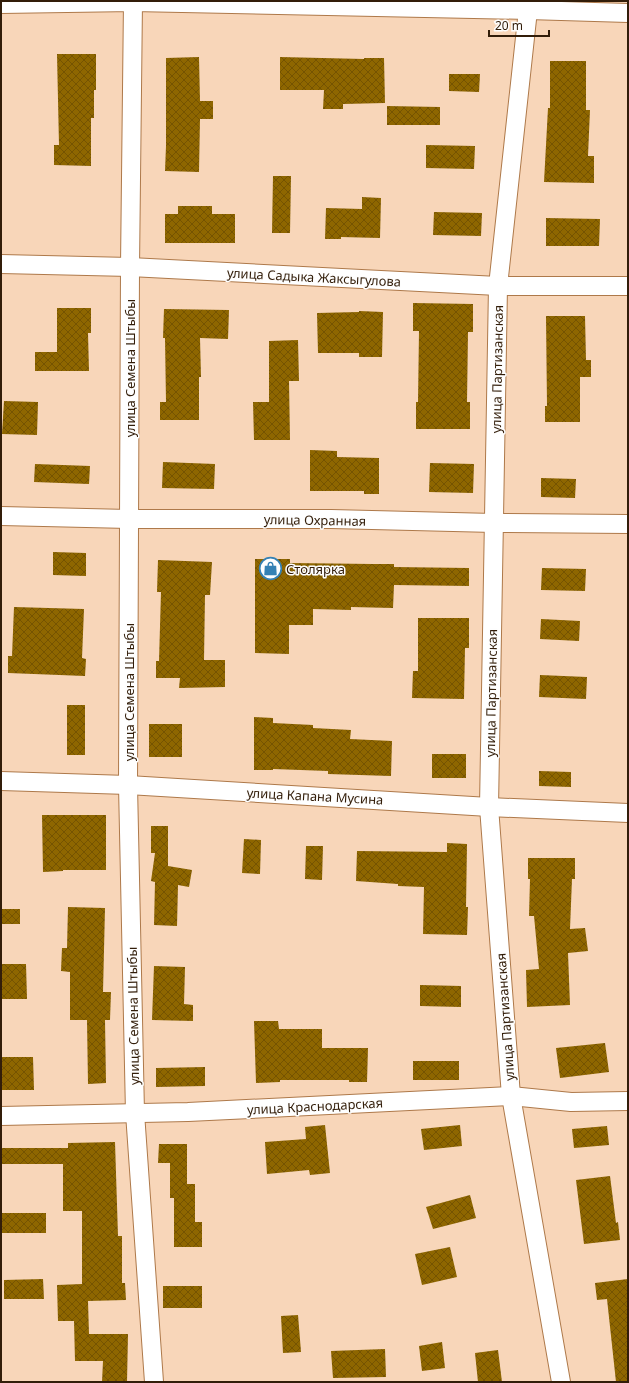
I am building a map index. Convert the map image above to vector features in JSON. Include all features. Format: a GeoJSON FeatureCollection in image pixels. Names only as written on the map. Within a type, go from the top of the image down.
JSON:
{"type":"FeatureCollection","features":[{"type":"Feature","properties":{"kind":"street"},"geometry":{"type":"LineString","coordinates":[[1,4],[133,1],[527,5],[628,13]]}},
{"type":"Feature","properties":{"kind":"street","name":"улица Семена Штыбы"},"geometry":{"type":"LineString","coordinates":[[133,1],[130,267],[128,785],[135,1113],[154,1382]]}},
{"type":"Feature","properties":{"kind":"street","name":"улица Партизанская"},"geometry":{"type":"LineString","coordinates":[[527,5],[498,286],[489,806],[511,1096],[561,1382]]}},
{"type":"Feature","properties":{"kind":"street","name":"улица Садыка Жаксыгулова"},"geometry":{"type":"LineString","coordinates":[[1,264],[130,267],[498,286],[628,286]]}},
{"type":"Feature","properties":{"kind":"street","name":"улица Охранная"},"geometry":{"type":"LineString","coordinates":[[1,516],[129,519],[331,519],[494,523],[628,524]]}},
{"type":"Feature","properties":{"kind":"street","name":"улица Капана Мусина"},"geometry":{"type":"LineString","coordinates":[[1,781],[128,785],[628,813]]}},
{"type":"Feature","properties":{"kind":"street","name":"улица Краснодарская"},"geometry":{"type":"LineString","coordinates":[[1,1116],[297,1107],[511,1096],[571,1102],[628,1101]]}},
{"type":"Feature","properties":{"kind":"building"},"geometry":{"type":"Polygon","coordinates":[[[57,54],[96,54],[94,118],[91,118],[91,166],[54,165],[54,145],[59,145],[57,54]]]}},
{"type":"Feature","properties":{"kind":"building"},"geometry":{"type":"Polygon","coordinates":[[[199,57],[200,101],[213,101],[213,119],[200,119],[199,172],[165,171],[166,58],[199,57]]]}},
{"type":"Feature","properties":{"kind":"building"},"geometry":{"type":"Polygon","coordinates":[[[280,57],[384,58],[385,103],[343,104],[343,109],[323,109],[324,90],[280,90],[280,57]]]}},
{"type":"Feature","properties":{"kind":"building"},"geometry":{"type":"Polygon","coordinates":[[[550,61],[586,61],[586,110],[590,110],[588,156],[594,156],[594,183],[544,182],[548,108],[550,108],[550,61]]]}},
{"type":"Feature","properties":{"kind":"building"},"geometry":{"type":"Polygon","coordinates":[[[449,74],[480,74],[479,92],[449,91],[449,74]]]}},
{"type":"Feature","properties":{"kind":"building"},"geometry":{"type":"Polygon","coordinates":[[[387,106],[440,107],[440,125],[387,125],[387,106]]]}},
{"type":"Feature","properties":{"kind":"building"},"geometry":{"type":"Polygon","coordinates":[[[426,145],[475,146],[474,169],[426,168],[426,145]]]}},
{"type":"Feature","properties":{"kind":"building"},"geometry":{"type":"Polygon","coordinates":[[[273,176],[291,176],[290,233],[272,233],[273,176]]]}},
{"type":"Feature","properties":{"kind":"building"},"geometry":{"type":"Polygon","coordinates":[[[362,197],[381,198],[380,238],[341,237],[341,239],[325,239],[326,208],[362,209],[362,197]]]}},
{"type":"Feature","properties":{"kind":"building"},"geometry":{"type":"Polygon","coordinates":[[[178,206],[212,206],[212,214],[235,214],[235,243],[165,243],[165,214],[178,214],[178,206]]]}},
{"type":"Feature","properties":{"kind":"building"},"geometry":{"type":"Polygon","coordinates":[[[434,212],[482,213],[481,236],[433,235],[434,212]]]}},
{"type":"Feature","properties":{"kind":"building"},"geometry":{"type":"Polygon","coordinates":[[[546,218],[600,219],[599,246],[546,246],[546,218]]]}},
{"type":"Feature","properties":{"kind":"building"},"geometry":{"type":"Polygon","coordinates":[[[413,303],[473,304],[473,332],[468,332],[467,402],[470,402],[470,429],[416,429],[419,331],[413,331],[413,303]]]}},
{"type":"Feature","properties":{"kind":"building"},"geometry":{"type":"Polygon","coordinates":[[[57,308],[91,308],[91,333],[88,333],[89,371],[35,371],[35,352],[57,352],[57,308]]]}},
{"type":"Feature","properties":{"kind":"building"},"geometry":{"type":"Polygon","coordinates":[[[164,309],[229,310],[228,339],[200,338],[201,377],[199,377],[199,420],[160,420],[160,402],[166,402],[165,338],[163,338],[164,309]]]}},
{"type":"Feature","properties":{"kind":"building"},"geometry":{"type":"Polygon","coordinates":[[[359,311],[383,312],[382,357],[359,357],[359,353],[318,353],[317,313],[359,311]]]}},
{"type":"Feature","properties":{"kind":"building"},"geometry":{"type":"Polygon","coordinates":[[[546,316],[585,316],[586,360],[591,360],[591,377],[580,377],[580,422],[545,422],[545,406],[547,406],[546,316]]]}},
{"type":"Feature","properties":{"kind":"building"},"geometry":{"type":"Polygon","coordinates":[[[298,340],[299,381],[289,381],[290,440],[254,440],[253,402],[269,402],[269,341],[298,340]]]}},
{"type":"Feature","properties":{"kind":"building"},"geometry":{"type":"Polygon","coordinates":[[[4,401],[38,402],[37,435],[2,434],[4,401]]]}},
{"type":"Feature","properties":{"kind":"building"},"geometry":{"type":"Polygon","coordinates":[[[310,450],[337,451],[337,457],[379,458],[379,494],[364,494],[364,491],[310,491],[310,450]]]}},
{"type":"Feature","properties":{"kind":"building"},"geometry":{"type":"Polygon","coordinates":[[[163,462],[215,464],[214,489],[162,488],[163,462]]]}},
{"type":"Feature","properties":{"kind":"building"},"geometry":{"type":"Polygon","coordinates":[[[430,463],[474,464],[473,493],[429,492],[430,463]]]}},
{"type":"Feature","properties":{"kind":"building"},"geometry":{"type":"Polygon","coordinates":[[[35,464],[90,466],[89,484],[34,482],[35,464]]]}},
{"type":"Feature","properties":{"kind":"building"},"geometry":{"type":"Polygon","coordinates":[[[541,478],[576,479],[575,498],[541,497],[541,478]]]}},
{"type":"Feature","properties":{"kind":"building"},"geometry":{"type":"Polygon","coordinates":[[[53,552],[86,553],[86,576],[53,575],[53,552]]]}},
{"type":"Feature","properties":{"kind":"building"},"geometry":{"type":"Polygon","coordinates":[[[255,559],[290,559],[290,563],[394,564],[394,567],[469,568],[469,586],[394,585],[393,608],[351,607],[351,610],[313,609],[313,625],[289,625],[289,654],[255,653],[255,559]]]}},
{"type":"Feature","properties":{"kind":"building"},"geometry":{"type":"Polygon","coordinates":[[[158,560],[212,562],[210,595],[205,595],[204,660],[225,660],[225,687],[179,688],[180,678],[156,678],[156,661],[159,661],[161,592],[157,592],[158,560]]]}},
{"type":"Feature","properties":{"kind":"building"},"geometry":{"type":"Polygon","coordinates":[[[542,568],[586,569],[585,591],[541,590],[542,568]]]}},
{"type":"Feature","properties":{"kind":"building"},"geometry":{"type":"Polygon","coordinates":[[[14,607],[84,609],[82,658],[86,659],[85,676],[8,673],[8,656],[12,656],[14,607]]]}},
{"type":"Feature","properties":{"kind":"building"},"geometry":{"type":"Polygon","coordinates":[[[418,618],[469,618],[469,648],[465,648],[464,699],[412,698],[413,671],[418,671],[418,618]]]}},
{"type":"Feature","properties":{"kind":"building"},"geometry":{"type":"Polygon","coordinates":[[[541,619],[580,621],[579,641],[540,639],[541,619]]]}},
{"type":"Feature","properties":{"kind":"building"},"geometry":{"type":"Polygon","coordinates":[[[540,675],[587,677],[586,699],[539,697],[540,675]]]}},
{"type":"Feature","properties":{"kind":"building"},"geometry":{"type":"Polygon","coordinates":[[[67,705],[85,705],[85,755],[67,755],[67,705]]]}},
{"type":"Feature","properties":{"kind":"building"},"geometry":{"type":"Polygon","coordinates":[[[254,717],[273,718],[273,723],[313,725],[313,728],[351,730],[350,739],[392,741],[391,776],[328,774],[328,771],[273,769],[254,770],[254,717]]]}},
{"type":"Feature","properties":{"kind":"building"},"geometry":{"type":"Polygon","coordinates":[[[149,724],[182,724],[182,757],[149,757],[149,724]]]}},
{"type":"Feature","properties":{"kind":"building"},"geometry":{"type":"Polygon","coordinates":[[[432,754],[466,754],[466,778],[432,778],[432,754]]]}},
{"type":"Feature","properties":{"kind":"building"},"geometry":{"type":"Polygon","coordinates":[[[539,771],[571,772],[571,787],[539,786],[539,771]]]}},
{"type":"Feature","properties":{"kind":"building"},"geometry":{"type":"Polygon","coordinates":[[[42,815],[106,815],[106,870],[63,870],[43,872],[42,815]]]}},
{"type":"Feature","properties":{"kind":"building"},"geometry":{"type":"Polygon","coordinates":[[[151,826],[168,826],[168,866],[192,870],[189,887],[178,885],[177,926],[154,925],[155,882],[151,881],[155,853],[151,853],[151,826]]]}},
{"type":"Feature","properties":{"kind":"building"},"geometry":{"type":"Polygon","coordinates":[[[244,839],[261,840],[260,874],[242,873],[244,839]]]}},
{"type":"Feature","properties":{"kind":"building"},"geometry":{"type":"Polygon","coordinates":[[[447,843],[467,844],[467,935],[423,934],[424,887],[398,886],[398,884],[356,881],[357,851],[447,852],[447,843]]]}},
{"type":"Feature","properties":{"kind":"building"},"geometry":{"type":"Polygon","coordinates":[[[306,846],[323,846],[322,880],[305,879],[306,846]]]}},
{"type":"Feature","properties":{"kind":"building"},"geometry":{"type":"Polygon","coordinates":[[[528,858],[575,858],[575,879],[572,879],[570,929],[585,928],[588,951],[568,953],[570,1005],[527,1007],[526,970],[539,969],[534,916],[529,916],[530,879],[528,879],[528,858]]]}},
{"type":"Feature","properties":{"kind":"building"},"geometry":{"type":"Polygon","coordinates":[[[68,907],[105,908],[103,992],[111,992],[110,1020],[105,1020],[106,1083],[88,1084],[87,1020],[70,1020],[70,972],[61,971],[62,948],[67,948],[68,907]]]}},
{"type":"Feature","properties":{"kind":"building"},"geometry":{"type":"Polygon","coordinates":[[[1,909],[20,909],[20,924],[1,924],[1,909]]]}},
{"type":"Feature","properties":{"kind":"building"},"geometry":{"type":"Polygon","coordinates":[[[1,964],[26,964],[27,999],[1,999],[1,964]]]}},
{"type":"Feature","properties":{"kind":"building"},"geometry":{"type":"Polygon","coordinates":[[[154,966],[185,967],[184,1004],[193,1005],[193,1021],[152,1020],[154,966]]]}},
{"type":"Feature","properties":{"kind":"building"},"geometry":{"type":"Polygon","coordinates":[[[420,985],[461,986],[461,1007],[420,1006],[420,985]]]}},
{"type":"Feature","properties":{"kind":"building"},"geometry":{"type":"Polygon","coordinates":[[[254,1021],[278,1021],[279,1029],[322,1029],[322,1048],[368,1048],[367,1082],[349,1082],[349,1080],[280,1080],[280,1082],[256,1083],[254,1021]]]}},
{"type":"Feature","properties":{"kind":"building"},"geometry":{"type":"Polygon","coordinates":[[[605,1043],[609,1072],[560,1078],[556,1048],[605,1043]]]}},
{"type":"Feature","properties":{"kind":"building"},"geometry":{"type":"Polygon","coordinates":[[[1,1057],[33,1057],[34,1090],[1,1090],[1,1057]]]}},
{"type":"Feature","properties":{"kind":"building"},"geometry":{"type":"Polygon","coordinates":[[[413,1061],[459,1061],[459,1080],[413,1080],[413,1061]]]}},
{"type":"Feature","properties":{"kind":"building"},"geometry":{"type":"Polygon","coordinates":[[[205,1067],[205,1086],[156,1087],[156,1068],[205,1067]]]}},
{"type":"Feature","properties":{"kind":"building"},"geometry":{"type":"Polygon","coordinates":[[[325,1125],[330,1173],[310,1175],[309,1170],[267,1174],[265,1142],[306,1139],[305,1127],[325,1125]]]}},
{"type":"Feature","properties":{"kind":"building"},"geometry":{"type":"Polygon","coordinates":[[[460,1125],[462,1146],[424,1150],[421,1129],[460,1125]]]}},
{"type":"Feature","properties":{"kind":"building"},"geometry":{"type":"Polygon","coordinates":[[[607,1126],[609,1145],[574,1148],[572,1129],[607,1126]]]}},
{"type":"Feature","properties":{"kind":"building"},"geometry":{"type":"Polygon","coordinates":[[[115,1142],[118,1236],[122,1236],[122,1283],[125,1283],[126,1300],[88,1301],[89,1334],[128,1334],[127,1382],[102,1382],[103,1361],[75,1361],[74,1321],[58,1321],[57,1285],[82,1284],[82,1211],[63,1211],[63,1164],[1,1164],[1,1148],[68,1148],[68,1143],[115,1142]]]}},
{"type":"Feature","properties":{"kind":"building"},"geometry":{"type":"Polygon","coordinates":[[[159,1144],[187,1144],[187,1184],[195,1184],[195,1222],[202,1222],[202,1247],[174,1247],[174,1198],[170,1198],[170,1163],[158,1163],[159,1144]]]}},
{"type":"Feature","properties":{"kind":"building"},"geometry":{"type":"Polygon","coordinates":[[[610,1176],[616,1223],[618,1222],[620,1240],[584,1244],[576,1180],[610,1176]]]}},
{"type":"Feature","properties":{"kind":"building"},"geometry":{"type":"Polygon","coordinates":[[[470,1195],[476,1218],[433,1229],[426,1207],[470,1195]]]}},
{"type":"Feature","properties":{"kind":"building"},"geometry":{"type":"Polygon","coordinates":[[[1,1213],[46,1213],[46,1233],[1,1233],[1,1213]]]}},
{"type":"Feature","properties":{"kind":"building"},"geometry":{"type":"Polygon","coordinates":[[[450,1247],[457,1277],[422,1285],[415,1254],[450,1247]]]}},
{"type":"Feature","properties":{"kind":"building"},"geometry":{"type":"Polygon","coordinates":[[[43,1279],[44,1299],[4,1299],[4,1280],[43,1279]]]}},
{"type":"Feature","properties":{"kind":"building"},"geometry":{"type":"Polygon","coordinates":[[[628,1279],[628,1382],[616,1382],[607,1299],[597,1300],[595,1283],[628,1279]]]}},
{"type":"Feature","properties":{"kind":"building"},"geometry":{"type":"Polygon","coordinates":[[[163,1286],[202,1286],[202,1308],[163,1308],[163,1286]]]}},
{"type":"Feature","properties":{"kind":"building"},"geometry":{"type":"Polygon","coordinates":[[[298,1315],[301,1352],[283,1353],[281,1316],[298,1315]]]}},
{"type":"Feature","properties":{"kind":"building"},"geometry":{"type":"Polygon","coordinates":[[[442,1342],[445,1368],[422,1371],[419,1346],[442,1342]]]}},
{"type":"Feature","properties":{"kind":"building"},"geometry":{"type":"Polygon","coordinates":[[[385,1349],[386,1377],[333,1378],[331,1351],[385,1349]]]}},
{"type":"Feature","properties":{"kind":"building"},"geometry":{"type":"Polygon","coordinates":[[[498,1350],[502,1382],[478,1382],[475,1353],[498,1350]]]}},
{"type":"Feature","properties":{"kind":"place","name":"Столярка"},"geometry":{"type":"Point","coordinates":[271,569]}}]}
